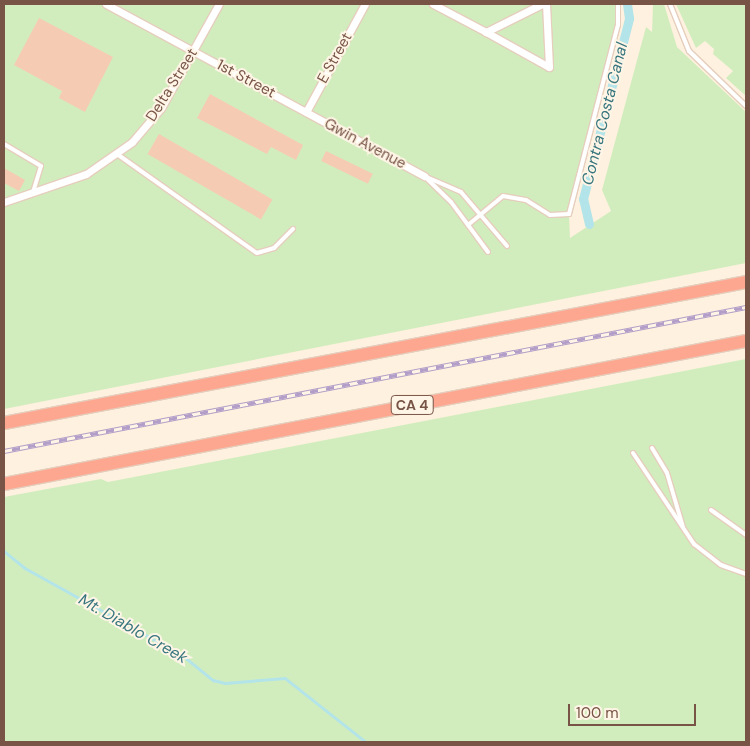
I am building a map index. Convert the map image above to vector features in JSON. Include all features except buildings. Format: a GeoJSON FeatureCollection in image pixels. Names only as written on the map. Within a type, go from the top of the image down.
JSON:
{"type":"FeatureCollection","features":[{"type":"Feature","properties":{"kind":"highway"},"geometry":{"type":"LineString","coordinates":[[8,423],[746,282]]}},
{"type":"Feature","properties":{"kind":"highway","name":"CA 4"},"geometry":{"type":"LineString","coordinates":[[4,484],[746,341]]}},
{"type":"Feature","properties":{"kind":"street","name":"1st Street"},"geometry":{"type":"LineString","coordinates":[[106,4],[306,112]]}},
{"type":"Feature","properties":{"kind":"street","name":"Delta Street"},"geometry":{"type":"LineString","coordinates":[[4,202],[33,195],[86,174],[117,154],[156,114],[194,51],[219,4]]}},
{"type":"Feature","properties":{"kind":"street","name":"E Street"},"geometry":{"type":"LineString","coordinates":[[306,112],[365,4]]}},
{"type":"Feature","properties":{"kind":"street"},"geometry":{"type":"LineString","coordinates":[[433,4],[549,67],[541,4],[486,32]]}},
{"type":"Feature","properties":{"kind":"street","name":"Gwin Avenue"},"geometry":{"type":"LineString","coordinates":[[306,112],[424,176]]}},
{"type":"Feature","properties":{"kind":"lane"},"geometry":{"type":"LineString","coordinates":[[468,225],[482,214],[493,201],[509,196],[550,215],[569,214],[618,25],[618,4]]}},
{"type":"Feature","properties":{"kind":"lane"},"geometry":{"type":"LineString","coordinates":[[670,4],[689,51],[746,106]]}},
{"type":"Feature","properties":{"kind":"lane"},"geometry":{"type":"LineString","coordinates":[[4,144],[41,166],[33,183],[33,195]]}},
{"type":"Feature","properties":{"kind":"lane"},"geometry":{"type":"LineString","coordinates":[[117,154],[257,253],[274,248],[292,229]]}},
{"type":"Feature","properties":{"kind":"lane"},"geometry":{"type":"LineString","coordinates":[[424,176],[461,192],[482,214],[507,246]]}},
{"type":"Feature","properties":{"kind":"lane"},"geometry":{"type":"LineString","coordinates":[[424,176],[468,225],[488,252]]}},
{"type":"Feature","properties":{"kind":"lane"},"geometry":{"type":"LineString","coordinates":[[652,448],[667,473],[685,532]]}},
{"type":"Feature","properties":{"kind":"lane"},"geometry":{"type":"LineString","coordinates":[[633,453],[685,532],[707,556],[746,574]]}},
{"type":"Feature","properties":{"kind":"lane"},"geometry":{"type":"LineString","coordinates":[[711,510],[746,535]]}},
{"type":"Feature","properties":{"kind":"green space"},"geometry":{"type":"Polygon","coordinates":[[[4,4],[618,4],[618,25],[569,214],[570,238],[611,211],[602,190],[646,27],[652,32],[653,4],[664,4],[677,47],[746,112],[746,263],[4,409],[4,4]]]}},
{"type":"Feature","properties":{"kind":"green space"},"geometry":{"type":"Polygon","coordinates":[[[676,4],[746,4],[746,96],[726,78],[733,71],[713,54],[714,49],[705,41],[696,48],[676,4]]]}},
{"type":"Feature","properties":{"kind":"green space"},"geometry":{"type":"Polygon","coordinates":[[[746,359],[746,742],[4,742],[4,497],[101,479],[108,482],[746,359]]]}},
{"type":"Feature","properties":{"kind":"waterway","name":"Contra Costa Canal"},"geometry":{"type":"LineString","coordinates":[[589,224],[583,199],[629,18],[627,4]]}},
{"type":"Feature","properties":{"kind":"waterway","name":"Mt. Diablo Creek"},"geometry":{"type":"LineString","coordinates":[[4,551],[25,568],[182,655],[213,680],[225,683],[285,678],[366,742]]}},
{"type":"Feature","properties":{"kind":"railway"},"geometry":{"type":"LineString","coordinates":[[4,451],[746,307]]}}]}
